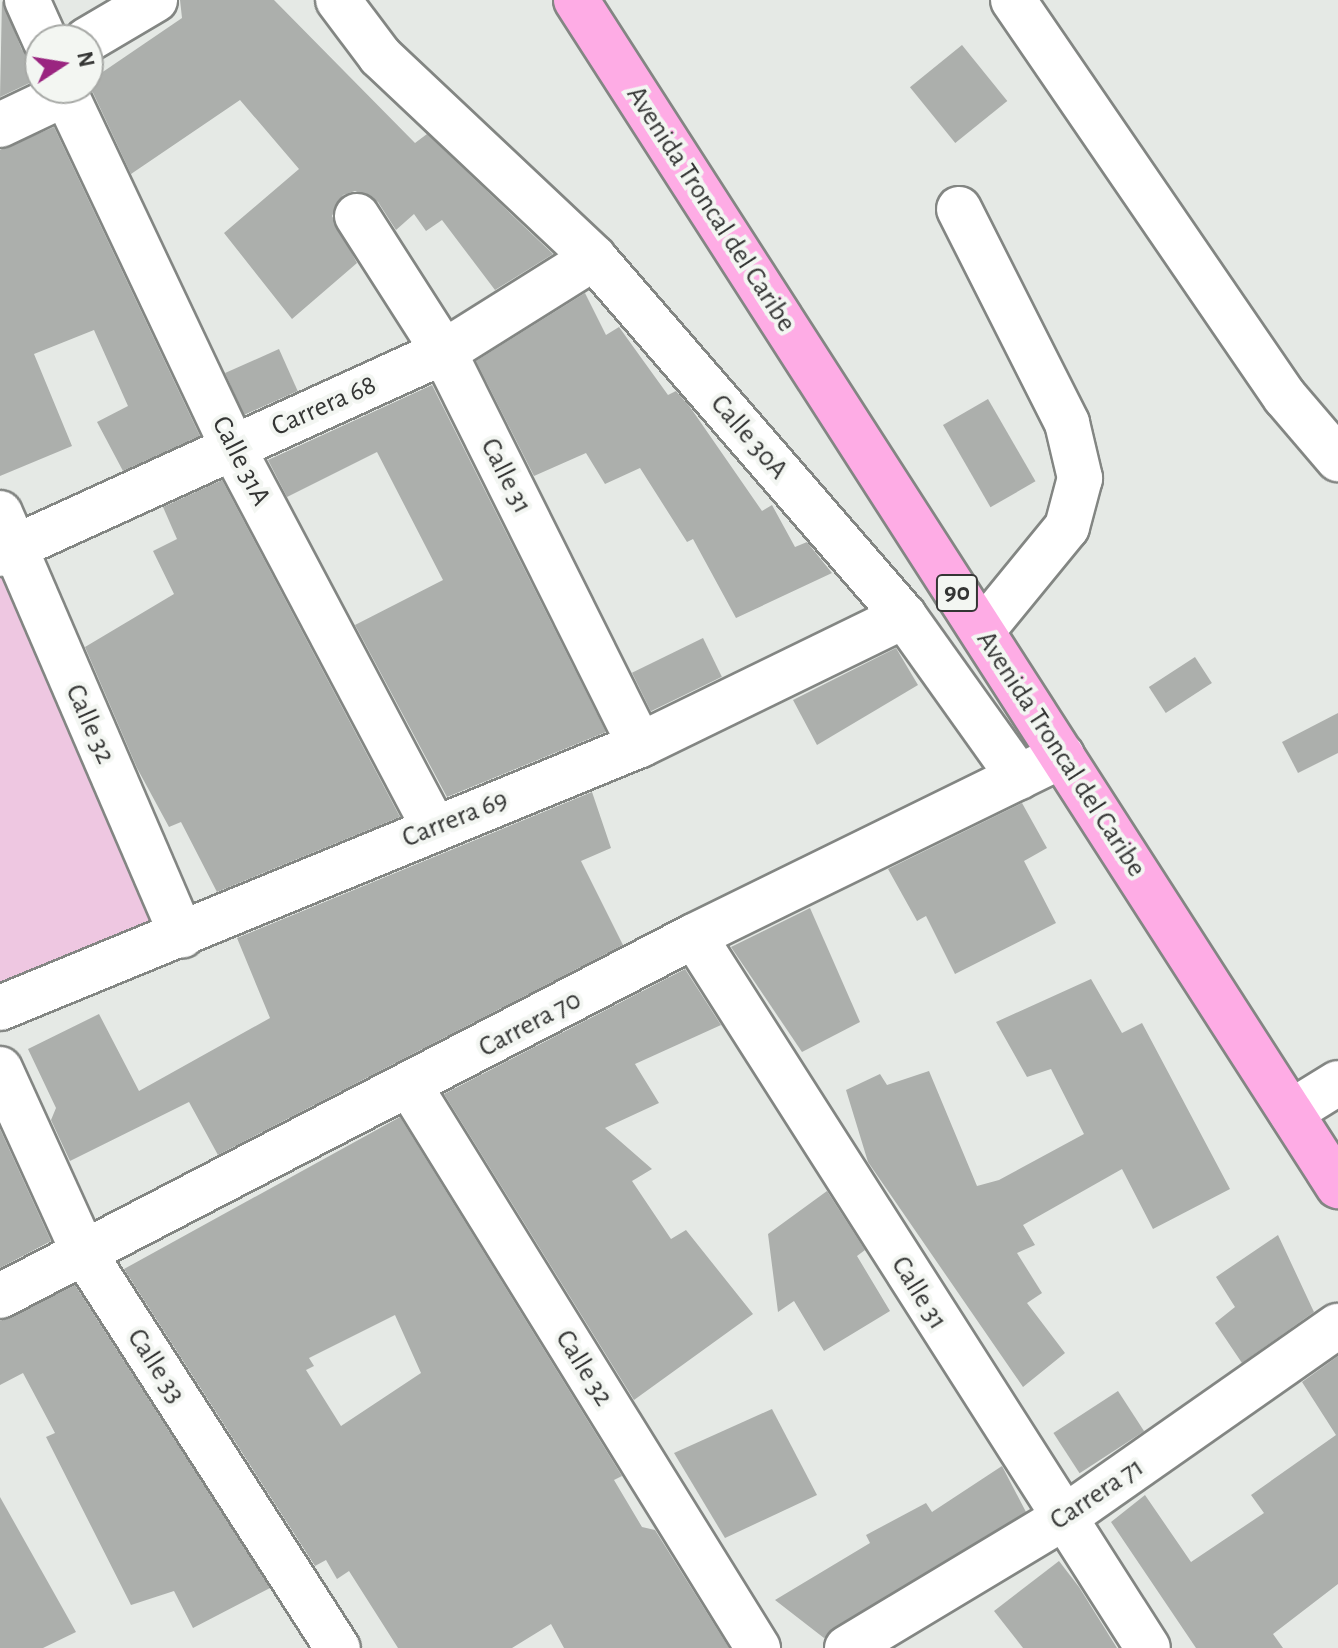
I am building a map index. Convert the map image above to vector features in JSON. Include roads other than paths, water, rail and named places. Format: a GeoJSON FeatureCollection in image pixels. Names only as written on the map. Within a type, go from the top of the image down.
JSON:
{"type":"FeatureCollection","features":[{"type":"Feature","properties":{"kind":"highway","name":"Avenida Troncal del Caribe"},"geometry":{"type":"LineString","coordinates":[[576,0],[1338,1186]]}},
{"type":"Feature","properties":{"kind":"street"},"geometry":{"type":"LineString","coordinates":[[27,0],[38,24]]}},
{"type":"Feature","properties":{"kind":"street"},"geometry":{"type":"LineString","coordinates":[[104,30],[155,0]]}},
{"type":"Feature","properties":{"kind":"street"},"geometry":{"type":"LineString","coordinates":[[338,0],[380,56],[594,258]]}},
{"type":"Feature","properties":{"kind":"street"},"geometry":{"type":"LineString","coordinates":[[1013,0],[1267,371],[1338,459]]}},
{"type":"Feature","properties":{"kind":"street"},"geometry":{"type":"LineString","coordinates":[[0,125],[40,104]]}},
{"type":"Feature","properties":{"kind":"street","name":"Calle 31A"},"geometry":{"type":"LineString","coordinates":[[70,104],[233,448],[434,827]]}},
{"type":"Feature","properties":{"kind":"street"},"geometry":{"type":"LineString","coordinates":[[959,209],[1067,423],[1080,478],[1067,527],[982,631]]}},
{"type":"Feature","properties":{"kind":"street","name":"Calle 31"},"geometry":{"type":"LineString","coordinates":[[357,216],[444,352],[640,745]]}},
{"type":"Feature","properties":{"kind":"street","name":"Carrera 68"},"geometry":{"type":"LineString","coordinates":[[5,538],[233,448],[444,352],[594,258]]}},
{"type":"Feature","properties":{"kind":"street","name":"Calle 30A"},"geometry":{"type":"LineString","coordinates":[[594,258],[904,616],[1019,777]]}},
{"type":"Feature","properties":{"kind":"street","name":"Calle 32"},"geometry":{"type":"LineString","coordinates":[[5,538],[182,935]]}},
{"type":"Feature","properties":{"kind":"street","name":"Carrera 69"},"geometry":{"type":"LineString","coordinates":[[0,1008],[182,935],[434,827],[640,745],[904,616]]}},
{"type":"Feature","properties":{"kind":"street","name":"Carrera 70"},"geometry":{"type":"LineString","coordinates":[[0,1296],[411,1088],[694,936],[1062,756]]}},
{"type":"Feature","properties":{"kind":"street","name":"Calle 31"},"geometry":{"type":"LineString","coordinates":[[694,936],[1062,1519],[1148,1648]]}},
{"type":"Feature","properties":{"kind":"street","name":"Calle 33"},"geometry":{"type":"LineString","coordinates":[[0,1069],[84,1253],[338,1648]]}},
{"type":"Feature","properties":{"kind":"street"},"geometry":{"type":"LineString","coordinates":[[1291,1112],[1338,1083]]}},
{"type":"Feature","properties":{"kind":"street","name":"Calle 32"},"geometry":{"type":"LineString","coordinates":[[411,1088],[758,1648]]}},
{"type":"Feature","properties":{"kind":"street","name":"Carrera 71"},"geometry":{"type":"LineString","coordinates":[[847,1648],[1062,1519],[1338,1326]]}}]}
